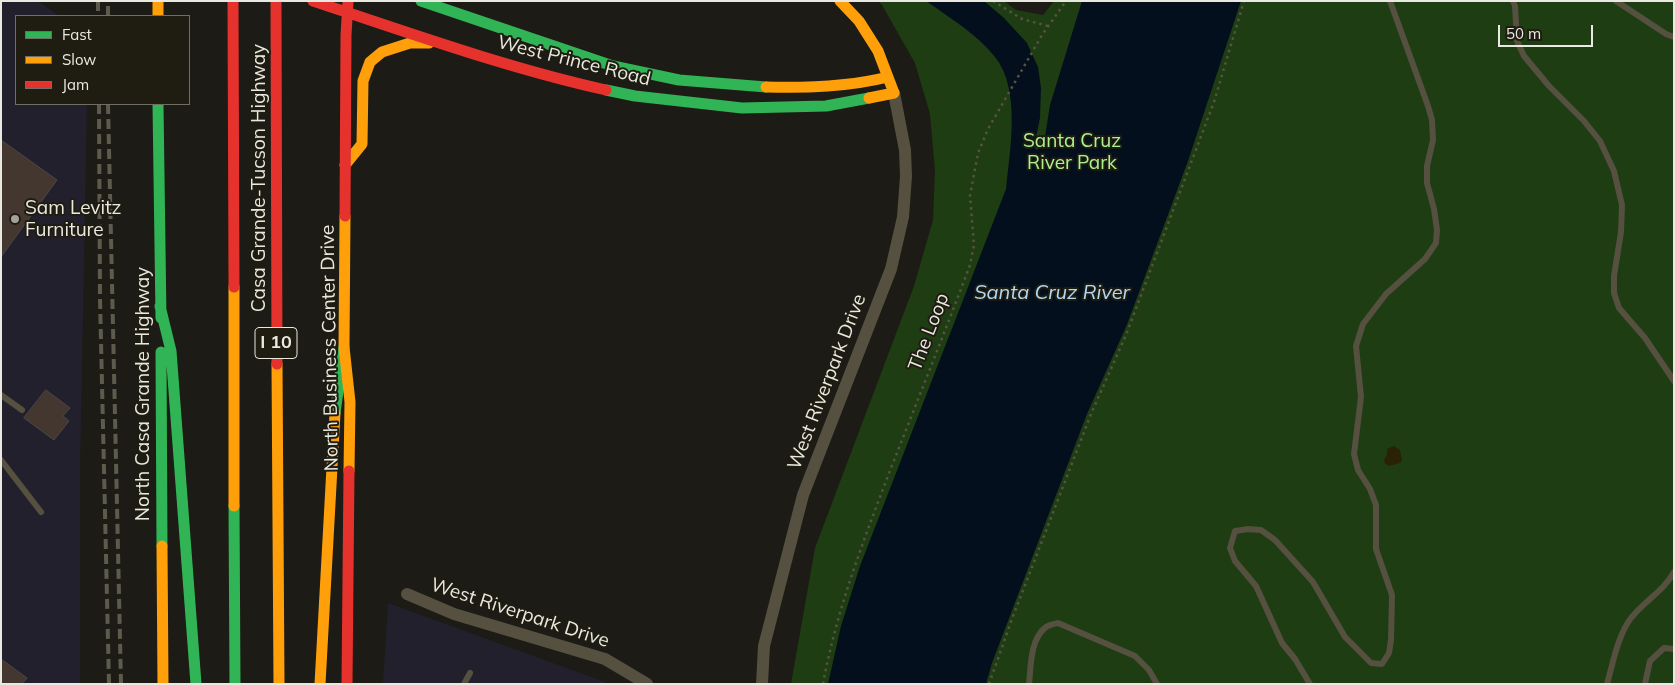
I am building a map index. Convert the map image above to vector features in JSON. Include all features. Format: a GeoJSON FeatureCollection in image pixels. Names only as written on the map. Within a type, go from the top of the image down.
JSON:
{"type":"FeatureCollection","features":[{"type":"Feature","properties":{"kind":"main road"},"geometry":{"type":"LineString","coordinates":[[158,1],[158,15]]}},
{"type":"Feature","properties":{"kind":"main road","name":"Casa Grande-Tucson Highway"},"geometry":{"type":"LineString","coordinates":[[233,1],[236,684]]}},
{"type":"Feature","properties":{"kind":"main road","name":"Casa Grande-Tucson Highway"},"geometry":{"type":"LineString","coordinates":[[276,1],[276,483],[279,684]]}},
{"type":"Feature","properties":{"kind":"main road","name":"West Prince Road"},"geometry":{"type":"LineString","coordinates":[[421,1],[613,66],[679,80],[798,88],[859,84],[888,77]]}},
{"type":"Feature","properties":{"kind":"main road"},"geometry":{"type":"LineString","coordinates":[[840,1],[859,21],[878,51],[894,93]]}},
{"type":"Feature","properties":{"kind":"main road","name":"West Prince Road"},"geometry":{"type":"LineString","coordinates":[[315,2],[348,7],[444,44],[566,81],[625,94],[732,107],[826,106],[894,93]]}},
{"type":"Feature","properties":{"kind":"main road","name":"North Business Center Drive"},"geometry":{"type":"LineString","coordinates":[[348,7],[346,35],[344,347],[350,402],[348,684]]}},
{"type":"Feature","properties":{"kind":"main road"},"geometry":{"type":"LineString","coordinates":[[345,165],[362,144],[363,81],[370,62],[382,52],[410,43],[444,44]]}},
{"type":"Feature","properties":{"kind":"main road","name":"North Casa Grande Highway"},"geometry":{"type":"LineString","coordinates":[[158,105],[163,684]]}},
{"type":"Feature","properties":{"kind":"main road"},"geometry":{"type":"LineString","coordinates":[[160,306],[170,351],[196,684]]}},
{"type":"Feature","properties":{"kind":"main road"},"geometry":{"type":"LineString","coordinates":[[320,684],[335,412],[344,347]]}},
{"type":"Feature","properties":{"kind":"street","name":"West Riverpark Drive"},"geometry":{"type":"LineString","coordinates":[[762,684],[764,646],[803,495],[891,269],[903,217],[906,176],[905,150],[894,93]]}},
{"type":"Feature","properties":{"kind":"street","name":"West Riverpark Drive"},"geometry":{"type":"LineString","coordinates":[[407,594],[454,614],[605,659],[647,684]]}},
{"type":"Feature","properties":{"kind":"lane"},"geometry":{"type":"LineString","coordinates":[[1310,684],[1282,643],[1256,586],[1235,561],[1230,548],[1235,531],[1248,528],[1261,530],[1275,540],[1313,582],[1345,638],[1371,663],[1382,664],[1389,653],[1391,640],[1392,595],[1376,549],[1376,505],[1370,489],[1358,470],[1354,454],[1361,397],[1356,346],[1363,324],[1386,294],[1426,259],[1436,243],[1437,230],[1427,183],[1433,140],[1432,120],[1390,1]]}},
{"type":"Feature","properties":{"kind":"lane"},"geometry":{"type":"LineString","coordinates":[[1513,1],[1515,6],[1517,42],[1524,56],[1549,86],[1584,120],[1600,141],[1614,171],[1622,205],[1621,232],[1614,276],[1614,293],[1619,308],[1645,338],[1674,381]]}},
{"type":"Feature","properties":{"kind":"lane"},"geometry":{"type":"LineString","coordinates":[[1616,1],[1658,29],[1674,37]]}},
{"type":"Feature","properties":{"kind":"lane"},"geometry":{"type":"LineString","coordinates":[[1,395],[22,410]]}},
{"type":"Feature","properties":{"kind":"lane"},"geometry":{"type":"LineString","coordinates":[[1,460],[41,512]]}},
{"type":"Feature","properties":{"kind":"lane"},"geometry":{"type":"LineString","coordinates":[[1607,684],[1621,637],[1630,618],[1669,582],[1674,572]]}},
{"type":"Feature","properties":{"kind":"lane"},"geometry":{"type":"LineString","coordinates":[[1029,684],[1032,650],[1047,626],[1058,623],[1135,656],[1149,670],[1157,684]]}},
{"type":"Feature","properties":{"kind":"lane"},"geometry":{"type":"LineString","coordinates":[[1645,684],[1650,660],[1664,648],[1674,650]]}},
{"type":"Feature","properties":{"kind":"lane"},"geometry":{"type":"LineString","coordinates":[[464,684],[470,672]]}},
{"type":"Feature","properties":{"kind":"path"},"geometry":{"type":"LineString","coordinates":[[993,1],[1022,19],[1048,26]]}},
{"type":"Feature","properties":{"kind":"path","name":"The Loop"},"geometry":{"type":"LineString","coordinates":[[823,684],[847,588],[897,452],[970,265],[974,245],[970,196],[972,177],[978,153],[988,129],[1042,35],[1066,1]]}},
{"type":"Feature","properties":{"kind":"path"},"geometry":{"type":"LineString","coordinates":[[989,684],[1091,414],[1126,335],[1210,111],[1244,1]]}},
{"type":"Feature","properties":{"kind":"shaded area"},"geometry":{"type":"Polygon","coordinates":[[[1,1],[38,1],[58,15],[15,15],[15,105],[87,105],[80,469],[80,684],[1,684],[1,1]]]}},
{"type":"Feature","properties":{"kind":"shaded area"},"geometry":{"type":"Polygon","coordinates":[[[388,603],[605,682],[608,684],[383,684],[388,603]]]}},
{"type":"Feature","properties":{"kind":"green space","name":"Santa Cruz River Park"},"geometry":{"type":"Polygon","coordinates":[[[878,1],[1004,1],[1016,10],[1043,15],[1054,1],[1674,1],[1674,684],[791,684],[815,548],[914,286],[933,220],[935,171],[930,114],[915,63],[878,1]]]}},
{"type":"Feature","properties":{"kind":"sand"},"geometry":{"type":"Polygon","coordinates":[[[1394,446],[1400,450],[1402,460],[1400,463],[1389,466],[1384,460],[1387,455],[1387,449],[1394,446]]]}},
{"type":"Feature","properties":{"kind":"water","name":"Santa Cruz River"},"geometry":{"type":"Polygon","coordinates":[[[926,1],[984,1],[1004,18],[1027,43],[1038,67],[1041,88],[1040,118],[1034,147],[1037,150],[1044,143],[1050,105],[1082,1],[1241,1],[1188,161],[1150,263],[1126,327],[1087,414],[992,663],[986,684],[828,684],[841,626],[860,566],[1006,189],[1012,120],[1008,86],[1003,70],[995,57],[980,41],[926,1]]]}},
{"type":"Feature","properties":{"kind":"building","name":"Sam Levitz Furniture"},"geometry":{"type":"Polygon","coordinates":[[[1,140],[57,180],[1,257],[1,140]]]}},
{"type":"Feature","properties":{"kind":"building"},"geometry":{"type":"Polygon","coordinates":[[[46,390],[70,408],[63,416],[69,421],[54,440],[24,418],[46,390]]]}},
{"type":"Feature","properties":{"kind":"building"},"geometry":{"type":"Polygon","coordinates":[[[1,659],[27,678],[22,684],[1,684],[1,659]]]}},
{"type":"Feature","properties":{"kind":"railway"},"geometry":{"type":"LineString","coordinates":[[98,1],[98,15]]}},
{"type":"Feature","properties":{"kind":"railway"},"geometry":{"type":"LineString","coordinates":[[108,1],[108,15]]}},
{"type":"Feature","properties":{"kind":"railway"},"geometry":{"type":"LineString","coordinates":[[99,105],[100,298],[109,684]]}},
{"type":"Feature","properties":{"kind":"railway"},"geometry":{"type":"LineString","coordinates":[[108,105],[121,684]]}},
{"type":"Feature","properties":{"kind":"traffic: fast"},"geometry":{"type":"LineString","coordinates":[[421,1],[613,66],[679,80],[766,87]]}},
{"type":"Feature","properties":{"kind":"traffic: fast"},"geometry":{"type":"LineString","coordinates":[[606,90],[635,96],[742,108],[826,106],[869,98]]}},
{"type":"Feature","properties":{"kind":"traffic: fast"},"geometry":{"type":"LineString","coordinates":[[158,105],[161,318]]}},
{"type":"Feature","properties":{"kind":"traffic: fast"},"geometry":{"type":"LineString","coordinates":[[160,306],[171,351],[196,684]]}},
{"type":"Feature","properties":{"kind":"traffic: fast"},"geometry":{"type":"LineString","coordinates":[[335,413],[344,347]]}},
{"type":"Feature","properties":{"kind":"traffic: fast"},"geometry":{"type":"LineString","coordinates":[[161,352],[162,546]]}},
{"type":"Feature","properties":{"kind":"traffic: fast"},"geometry":{"type":"LineString","coordinates":[[234,506],[235,684]]}},
{"type":"Feature","properties":{"kind":"traffic: slow"},"geometry":{"type":"LineString","coordinates":[[158,1],[158,15]]}},
{"type":"Feature","properties":{"kind":"traffic: slow"},"geometry":{"type":"LineString","coordinates":[[840,1],[859,21],[878,51],[894,93],[869,98]]}},
{"type":"Feature","properties":{"kind":"traffic: slow"},"geometry":{"type":"LineString","coordinates":[[345,165],[362,144],[363,81],[370,62],[382,52],[410,43],[429,43]]}},
{"type":"Feature","properties":{"kind":"traffic: slow"},"geometry":{"type":"LineString","coordinates":[[766,87],[827,86],[858,83],[888,77]]}},
{"type":"Feature","properties":{"kind":"traffic: slow"},"geometry":{"type":"LineString","coordinates":[[345,216],[344,347],[350,402],[349,471]]}},
{"type":"Feature","properties":{"kind":"traffic: slow"},"geometry":{"type":"LineString","coordinates":[[234,287],[234,506]]}},
{"type":"Feature","properties":{"kind":"traffic: slow"},"geometry":{"type":"LineString","coordinates":[[277,364],[279,684]]}},
{"type":"Feature","properties":{"kind":"traffic: slow"},"geometry":{"type":"LineString","coordinates":[[320,684],[335,413]]}},
{"type":"Feature","properties":{"kind":"traffic: slow"},"geometry":{"type":"LineString","coordinates":[[162,546],[163,684]]}},
{"type":"Feature","properties":{"kind":"traffic: jam"},"geometry":{"type":"LineString","coordinates":[[233,1],[234,287]]}},
{"type":"Feature","properties":{"kind":"traffic: jam"},"geometry":{"type":"LineString","coordinates":[[276,1],[277,364]]}},
{"type":"Feature","properties":{"kind":"traffic: jam"},"geometry":{"type":"LineString","coordinates":[[313,1],[495,61],[606,90]]}},
{"type":"Feature","properties":{"kind":"traffic: jam"},"geometry":{"type":"LineString","coordinates":[[345,216],[346,35],[348,2]]}},
{"type":"Feature","properties":{"kind":"traffic: jam"},"geometry":{"type":"LineString","coordinates":[[347,684],[349,471]]}},
{"type":"Feature","properties":{"kind":"place","name":"Sam Levitz Furniture"},"geometry":{"type":"Point","coordinates":[15,219]}}]}
